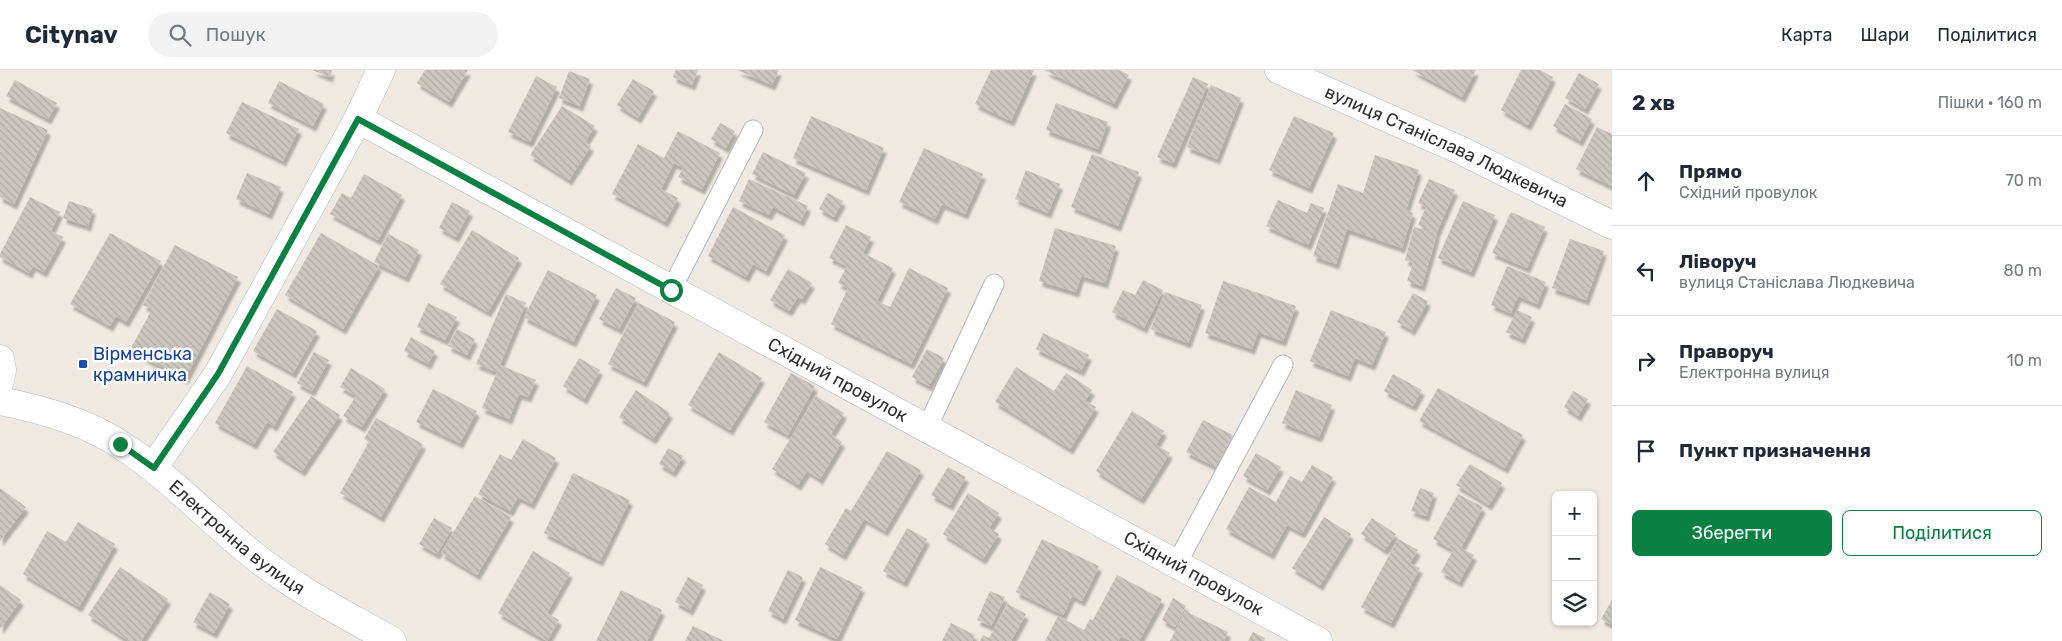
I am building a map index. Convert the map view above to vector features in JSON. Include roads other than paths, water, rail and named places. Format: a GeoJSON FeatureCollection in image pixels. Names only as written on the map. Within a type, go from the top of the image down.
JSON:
{"type":"FeatureCollection","features":[{"type":"Feature","properties":{"kind":"street"},"geometry":{"type":"LineString","coordinates":[[154,468],[218,374],[358,119],[380,70]]}},
{"type":"Feature","properties":{"kind":"street","name":"вулиця Станіслава Людкевича"},"geometry":{"type":"LineString","coordinates":[[1279,70],[1460,150],[1612,225]]}},
{"type":"Feature","properties":{"kind":"street","name":"Східний провулок"},"geometry":{"type":"LineString","coordinates":[[358,119],[1318,641]]}},
{"type":"Feature","properties":{"kind":"street"},"geometry":{"type":"LineString","coordinates":[[0,359],[2,370],[0,381]]}},
{"type":"Feature","properties":{"kind":"street","name":"Електронна вулиця"},"geometry":{"type":"LineString","coordinates":[[0,401],[35,408],[80,424],[120,444],[154,468],[254,556],[306,591],[392,641]]}},
{"type":"Feature","properties":{"kind":"lane"},"geometry":{"type":"LineString","coordinates":[[671,290],[753,130]]}},
{"type":"Feature","properties":{"kind":"lane"},"geometry":{"type":"LineString","coordinates":[[927,428],[994,284]]}},
{"type":"Feature","properties":{"kind":"lane"},"geometry":{"type":"LineString","coordinates":[[1177,563],[1284,365]]}},
{"type":"Feature","properties":{"kind":"place","name":"Вірменська крамничка"},"geometry":{"type":"Point","coordinates":[83,364]}}]}
